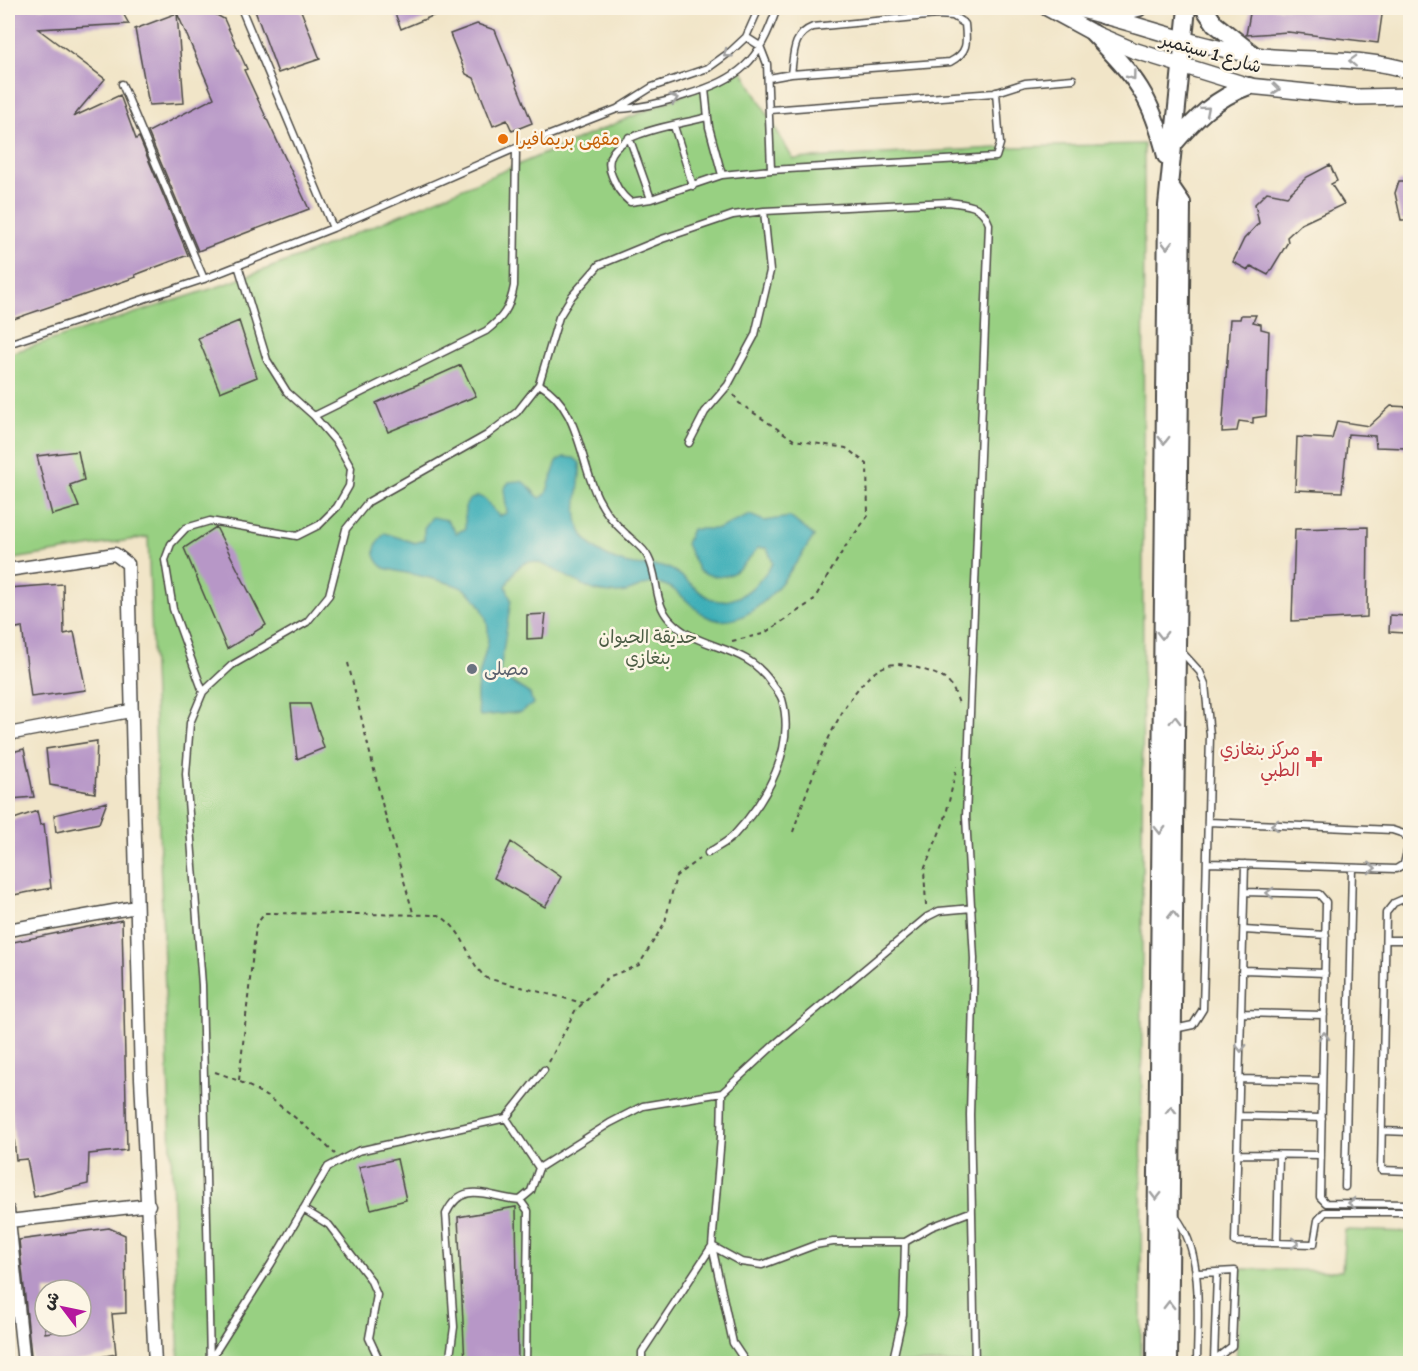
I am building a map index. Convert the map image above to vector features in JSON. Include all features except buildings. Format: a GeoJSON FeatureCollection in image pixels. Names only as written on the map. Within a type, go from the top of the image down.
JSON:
{"type":"FeatureCollection","features":[{"type":"Feature","properties":{"kind":"main road"},"geometry":{"type":"LineString","coordinates":[[1105,16],[1138,8]]}},
{"type":"Feature","properties":{"kind":"main road"},"geometry":{"type":"LineString","coordinates":[[1155,1364],[1176,645],[1167,206],[1181,39],[1186,8]]}},
{"type":"Feature","properties":{"kind":"main road"},"geometry":{"type":"LineString","coordinates":[[1204,8],[1215,24],[1253,54]]}},
{"type":"Feature","properties":{"kind":"main road"},"geometry":{"type":"LineString","coordinates":[[1093,33],[1130,72],[1146,96],[1158,123],[1170,180]]}},
{"type":"Feature","properties":{"kind":"main road"},"geometry":{"type":"LineString","coordinates":[[1172,146],[1208,107],[1230,93],[1249,86]]}},
{"type":"Feature","properties":{"kind":"main road"},"geometry":{"type":"LineString","coordinates":[[1169,1364],[1166,1031],[1172,366]]}},
{"type":"Feature","properties":{"kind":"street","name":"شارع 1 سبتمبر"},"geometry":{"type":"LineString","coordinates":[[1047,8],[1093,33],[1179,65],[1249,86],[1357,97],[1410,96]]}},
{"type":"Feature","properties":{"kind":"street","name":"شارع 1 سبتمبر"},"geometry":{"type":"LineString","coordinates":[[1071,8],[1181,39],[1253,54],[1365,61],[1410,71]]}},
{"type":"Feature","properties":{"kind":"street"},"geometry":{"type":"LineString","coordinates":[[8,570],[115,554],[128,564],[129,711],[155,1364]]}},
{"type":"Feature","properties":{"kind":"street"},"geometry":{"type":"LineString","coordinates":[[8,734],[129,711]]}},
{"type":"Feature","properties":{"kind":"street"},"geometry":{"type":"LineString","coordinates":[[8,930],[136,908]]}},
{"type":"Feature","properties":{"kind":"street"},"geometry":{"type":"LineString","coordinates":[[24,1364],[11,1272],[8,1216],[149,1204]]}},
{"type":"Feature","properties":{"kind":"lane"},"geometry":{"type":"LineString","coordinates":[[240,8],[333,228]]}},
{"type":"Feature","properties":{"kind":"lane"},"geometry":{"type":"LineString","coordinates":[[8,344],[204,279],[333,228],[516,148],[617,109],[652,87],[708,68],[747,36],[759,8]]}},
{"type":"Feature","properties":{"kind":"lane"},"geometry":{"type":"LineString","coordinates":[[617,109],[648,107],[724,82],[742,70],[760,46],[777,8]]}},
{"type":"Feature","properties":{"kind":"lane"},"geometry":{"type":"LineString","coordinates":[[769,78],[791,74],[950,62],[962,56],[967,44],[964,24],[953,16],[936,15],[813,27],[801,31],[796,39],[791,74]]}},
{"type":"Feature","properties":{"kind":"lane"},"geometry":{"type":"LineString","coordinates":[[747,36],[760,46],[769,78],[771,170]]}},
{"type":"Feature","properties":{"kind":"lane"},"geometry":{"type":"LineString","coordinates":[[770,110],[996,92],[1025,83],[1073,79]]}},
{"type":"Feature","properties":{"kind":"lane"},"geometry":{"type":"LineString","coordinates":[[122,84],[204,279]]}},
{"type":"Feature","properties":{"kind":"lane"},"geometry":{"type":"LineString","coordinates":[[705,89],[707,117],[722,176]]}},
{"type":"Feature","properties":{"kind":"lane"},"geometry":{"type":"LineString","coordinates":[[707,117],[629,137],[611,151],[607,164],[620,193],[630,202],[651,199],[722,176],[771,170],[996,157],[1000,144],[996,92]]}},
{"type":"Feature","properties":{"kind":"lane"},"geometry":{"type":"LineString","coordinates":[[674,126],[693,186]]}},
{"type":"Feature","properties":{"kind":"lane"},"geometry":{"type":"LineString","coordinates":[[629,137],[651,199]]}},
{"type":"Feature","properties":{"kind":"lane"},"geometry":{"type":"LineString","coordinates":[[314,416],[486,331],[503,319],[511,302],[514,286],[516,148]]}},
{"type":"Feature","properties":{"kind":"lane"},"geometry":{"type":"LineString","coordinates":[[210,1361],[202,985],[186,774],[190,723],[203,692],[231,665],[307,622],[329,595],[346,529],[368,502],[487,435],[517,412],[539,384],[559,317],[572,296],[599,265],[662,239],[733,215],[764,211],[949,202],[974,205],[985,212],[989,224],[966,817],[966,860],[972,908],[974,1017],[970,1115],[970,1212],[975,1364]]}},
{"type":"Feature","properties":{"kind":"lane"},"geometry":{"type":"LineString","coordinates":[[688,443],[705,412],[729,385],[755,335],[770,271],[764,211]]}},
{"type":"Feature","properties":{"kind":"lane"},"geometry":{"type":"LineString","coordinates":[[203,692],[173,609],[165,560],[171,544],[186,528],[210,521],[297,536],[319,525],[337,507],[349,486],[351,468],[337,443],[314,416],[287,392],[267,360],[238,265]]}},
{"type":"Feature","properties":{"kind":"lane"},"geometry":{"type":"LineString","coordinates":[[539,384],[552,391],[574,426],[598,496],[609,515],[643,550],[650,562],[656,592],[670,620],[685,632],[743,655],[764,671],[782,698],[787,737],[774,777],[758,806],[733,836],[708,853]]}},
{"type":"Feature","properties":{"kind":"lane"},"geometry":{"type":"LineString","coordinates":[[1166,1031],[1193,1025],[1203,1009],[1209,863],[1210,735],[1205,684],[1200,672],[1176,645]]}},
{"type":"Feature","properties":{"kind":"lane"},"geometry":{"type":"LineString","coordinates":[[1209,822],[1392,830],[1404,834],[1410,843],[1408,859],[1396,869],[1209,863]]}},
{"type":"Feature","properties":{"kind":"lane"},"geometry":{"type":"LineString","coordinates":[[1245,864],[1235,1242],[1314,1244],[1318,1220],[1325,1212],[1410,1212]]}},
{"type":"Feature","properties":{"kind":"lane"},"geometry":{"type":"LineString","coordinates":[[1345,1187],[1352,868]]}},
{"type":"Feature","properties":{"kind":"lane"},"geometry":{"type":"LineString","coordinates":[[1245,892],[1319,894],[1326,902],[1320,1197],[1326,1203],[1410,1204]]}},
{"type":"Feature","properties":{"kind":"lane"},"geometry":{"type":"LineString","coordinates":[[1410,896],[1394,903],[1386,913],[1381,1170],[1410,1171]]}},
{"type":"Feature","properties":{"kind":"lane"},"geometry":{"type":"LineString","coordinates":[[449,1364],[454,1327],[446,1214],[451,1203],[463,1193],[475,1192],[498,1198],[520,1200],[531,1191],[539,1168],[610,1123],[643,1106],[722,1093],[775,1044],[927,916],[939,910],[972,908]]}},
{"type":"Feature","properties":{"kind":"lane"},"geometry":{"type":"LineString","coordinates":[[1244,930],[1326,935]]}},
{"type":"Feature","properties":{"kind":"lane"},"geometry":{"type":"LineString","coordinates":[[1386,940],[1410,940]]}},
{"type":"Feature","properties":{"kind":"lane"},"geometry":{"type":"LineString","coordinates":[[1243,970],[1325,973]]}},
{"type":"Feature","properties":{"kind":"lane"},"geometry":{"type":"LineString","coordinates":[[1241,1013],[1324,1015]]}},
{"type":"Feature","properties":{"kind":"lane"},"geometry":{"type":"LineString","coordinates":[[210,1361],[328,1167],[358,1151],[506,1118],[544,1070]]}},
{"type":"Feature","properties":{"kind":"lane"},"geometry":{"type":"LineString","coordinates":[[1240,1079],[1322,1081]]}},
{"type":"Feature","properties":{"kind":"lane"},"geometry":{"type":"LineString","coordinates":[[722,1093],[721,1137],[712,1246],[733,1343],[747,1364]]}},
{"type":"Feature","properties":{"kind":"lane"},"geometry":{"type":"LineString","coordinates":[[1239,1116],[1322,1118]]}},
{"type":"Feature","properties":{"kind":"lane"},"geometry":{"type":"LineString","coordinates":[[506,1118],[539,1168]]}},
{"type":"Feature","properties":{"kind":"lane"},"geometry":{"type":"LineString","coordinates":[[1382,1131],[1410,1132]]}},
{"type":"Feature","properties":{"kind":"lane"},"geometry":{"type":"LineString","coordinates":[[1238,1154],[1321,1155]]}},
{"type":"Feature","properties":{"kind":"lane"},"geometry":{"type":"LineString","coordinates":[[1277,1243],[1279,1155]]}},
{"type":"Feature","properties":{"kind":"lane"},"geometry":{"type":"LineString","coordinates":[[520,1200],[528,1211],[526,1364]]}},
{"type":"Feature","properties":{"kind":"lane"},"geometry":{"type":"LineString","coordinates":[[1169,1208],[1182,1226],[1198,1273],[1197,1364]]}},
{"type":"Feature","properties":{"kind":"lane"},"geometry":{"type":"LineString","coordinates":[[303,1209],[329,1225],[370,1279],[377,1295],[369,1338],[381,1364]]}},
{"type":"Feature","properties":{"kind":"lane"},"geometry":{"type":"LineString","coordinates":[[712,1246],[741,1262],[762,1265],[815,1245],[832,1242],[905,1242],[931,1227],[970,1212]]}},
{"type":"Feature","properties":{"kind":"lane"},"geometry":{"type":"LineString","coordinates":[[892,1364],[903,1315],[905,1242]]}},
{"type":"Feature","properties":{"kind":"lane"},"geometry":{"type":"LineString","coordinates":[[642,1364],[642,1352],[712,1246]]}},
{"type":"Feature","properties":{"kind":"lane"},"geometry":{"type":"LineString","coordinates":[[1198,1273],[1235,1271],[1233,1340],[1229,1350],[1211,1362]]}},
{"type":"Feature","properties":{"kind":"lane"},"geometry":{"type":"LineString","coordinates":[[1211,1362],[1217,1273]]}},
{"type":"Feature","properties":{"kind":"path"},"geometry":{"type":"LineString","coordinates":[[714,645],[763,634],[813,601],[845,547],[868,516],[867,464],[846,448],[794,440],[739,403],[729,385]]}},
{"type":"Feature","properties":{"kind":"path"},"geometry":{"type":"LineString","coordinates":[[348,663],[383,807],[414,916]]}},
{"type":"Feature","properties":{"kind":"path"},"geometry":{"type":"LineString","coordinates":[[793,832],[811,777],[831,733],[868,677],[886,666],[914,666],[945,678],[953,686],[960,706]]}},
{"type":"Feature","properties":{"kind":"path"},"geometry":{"type":"LineString","coordinates":[[927,916],[924,870],[945,819],[958,756]]}},
{"type":"Feature","properties":{"kind":"path"},"geometry":{"type":"LineString","coordinates":[[544,1070],[575,1011],[608,977],[639,965],[665,922],[676,876],[708,853]]}},
{"type":"Feature","properties":{"kind":"path"},"geometry":{"type":"LineString","coordinates":[[239,1080],[256,925],[265,913],[439,915],[453,925],[465,940],[476,968],[486,978],[583,1003]]}},
{"type":"Feature","properties":{"kind":"path"},"geometry":{"type":"LineString","coordinates":[[205,1069],[239,1080],[292,1113],[341,1160]]}},
{"type":"Feature","properties":{"kind":"green space","name":"حديقة الحيوان بنغازي"},"geometry":{"type":"Polygon","coordinates":[[[742,70],[793,159],[1016,147],[1144,144],[1141,1363],[179,1363],[148,537],[8,560],[8,354],[223,285],[307,254],[742,70]]]}},
{"type":"Feature","properties":{"kind":"green space"},"geometry":{"type":"Polygon","coordinates":[[[1345,1230],[1410,1232],[1410,1363],[1236,1363],[1241,1269],[1342,1271],[1345,1230]]]}},
{"type":"Feature","properties":{"kind":"water"},"geometry":{"type":"Polygon","coordinates":[[[564,457],[574,458],[580,463],[576,509],[579,526],[587,541],[605,555],[619,561],[670,569],[716,601],[732,599],[746,593],[773,563],[767,548],[758,548],[739,569],[726,576],[710,575],[699,571],[686,544],[692,529],[718,529],[750,515],[764,521],[790,517],[814,536],[783,581],[755,609],[739,618],[723,620],[706,616],[674,590],[661,584],[647,584],[622,593],[598,591],[541,564],[527,562],[523,564],[514,572],[506,586],[511,600],[500,671],[505,678],[530,694],[533,704],[521,712],[480,716],[477,700],[478,684],[487,644],[488,626],[478,602],[472,595],[457,586],[384,568],[375,555],[376,546],[385,533],[415,543],[424,540],[424,528],[432,517],[447,520],[456,533],[465,529],[465,507],[469,500],[478,496],[485,499],[499,516],[507,513],[504,489],[509,482],[525,483],[540,498],[546,494],[557,461],[564,457]]]}},
{"type":"Feature","properties":{"kind":"place","name":"مقهى بريمافيرا"},"geometry":{"type":"Point","coordinates":[503,139]}},
{"type":"Feature","properties":{"kind":"place","name":"مصلى"},"geometry":{"type":"Point","coordinates":[472,669]}},
{"type":"Feature","properties":{"kind":"place","name":"مركز بنغازي الطبي"},"geometry":{"type":"Point","coordinates":[1314,759]}}]}
